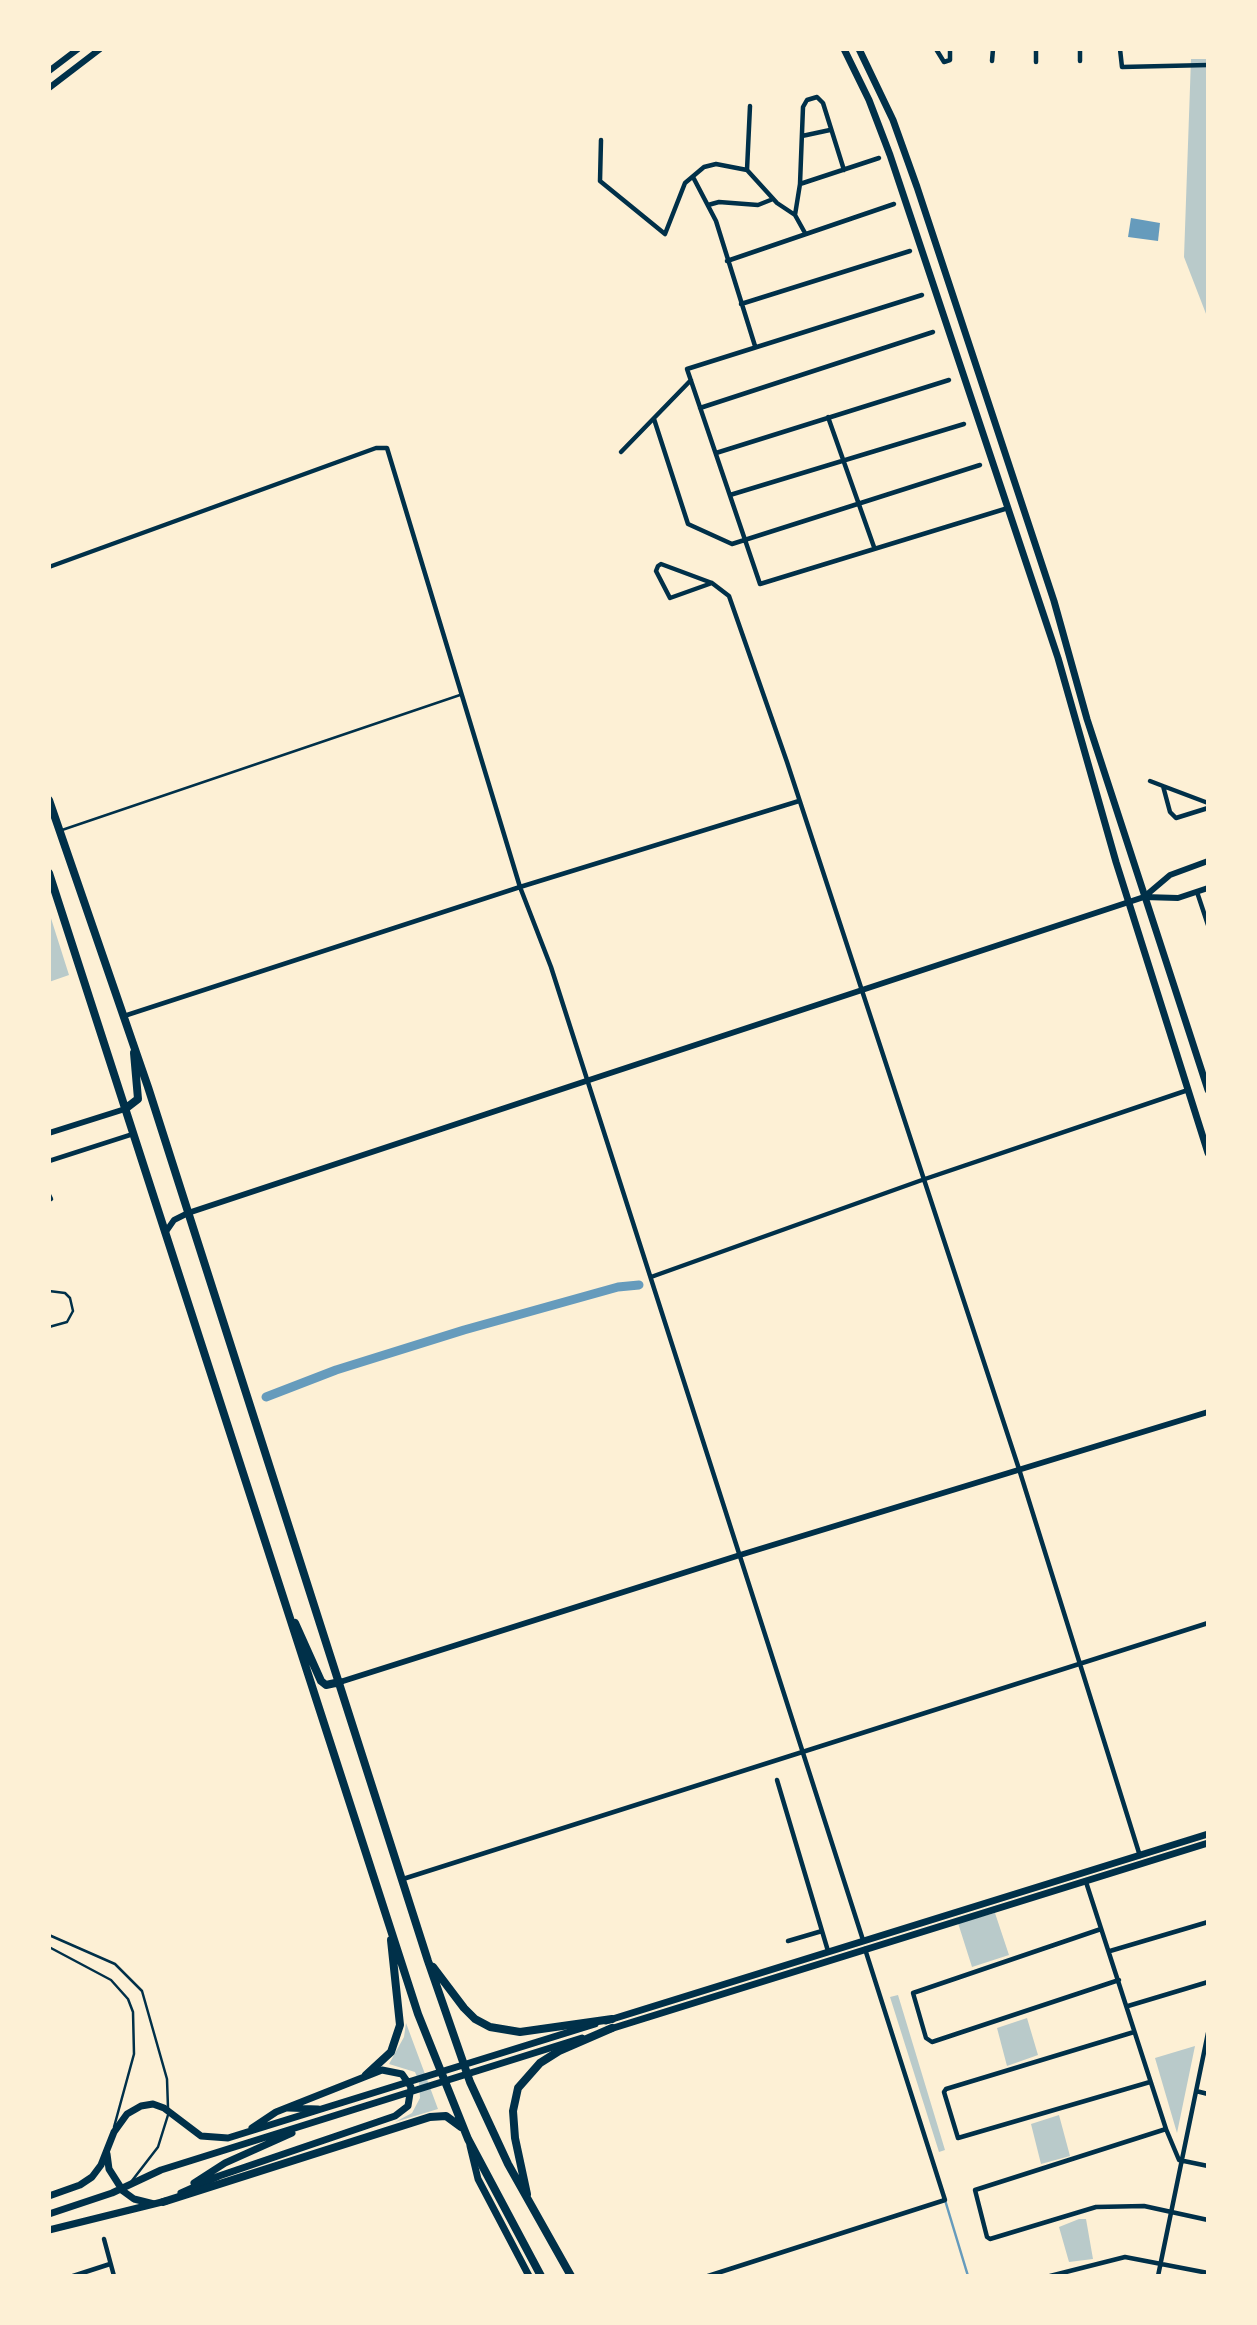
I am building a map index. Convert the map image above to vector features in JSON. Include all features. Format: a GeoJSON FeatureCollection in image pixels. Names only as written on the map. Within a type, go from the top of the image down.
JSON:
{"type":"FeatureCollection","features":[{"type":"Feature","properties":{"kind":"main road"},"geometry":{"type":"LineString","coordinates":[[844,49],[869,100],[890,155],[1041,605],[1129,903],[1208,1153]]}},
{"type":"Feature","properties":{"kind":"main road"},"geometry":{"type":"LineString","coordinates":[[859,49],[893,120],[917,187],[1054,601],[1087,719],[1208,1090]]}},
{"type":"Feature","properties":{"kind":"main road"},"geometry":{"type":"LineString","coordinates":[[1041,605],[1054,601]]}},
{"type":"Feature","properties":{"kind":"main road"},"geometry":{"type":"LineString","coordinates":[[49,800],[134,1046],[428,1961],[470,2082],[529,2204],[571,2276]]}},
{"type":"Feature","properties":{"kind":"main road"},"geometry":{"type":"LineString","coordinates":[[49,873],[391,1934],[468,2139],[541,2276]]}},
{"type":"Feature","properties":{"kind":"main road"},"geometry":{"type":"LineString","coordinates":[[125,1109],[138,1099],[133,1075],[134,1046]]}},
{"type":"Feature","properties":{"kind":"main road"},"geometry":{"type":"LineString","coordinates":[[285,1602],[321,1681],[326,1685],[340,1682]]}},
{"type":"Feature","properties":{"kind":"main road"},"geometry":{"type":"LineString","coordinates":[[180,2193],[225,2163],[357,2104],[541,2041],[612,2024],[1208,1834]]}},
{"type":"Feature","properties":{"kind":"main road"},"geometry":{"type":"LineString","coordinates":[[49,2196],[87,2181],[97,2171],[114,2132],[136,2108],[153,2104],[163,2108],[201,2136],[228,2138],[326,2109],[357,2104],[544,2049],[828,1951],[864,1944],[1086,1882],[1208,1843]]}},
{"type":"Feature","properties":{"kind":"main road"},"geometry":{"type":"LineString","coordinates":[[366,2075],[391,2052],[400,2025],[391,1960],[391,1934]]}},
{"type":"Feature","properties":{"kind":"main road"},"geometry":{"type":"LineString","coordinates":[[428,1961],[475,2020],[490,2027],[520,2032],[612,2024]]}},
{"type":"Feature","properties":{"kind":"main road"},"geometry":{"type":"LineString","coordinates":[[529,2204],[513,2111],[518,2088],[526,2076],[549,2057],[612,2024]]}},
{"type":"Feature","properties":{"kind":"main road"},"geometry":{"type":"LineString","coordinates":[[108,2147],[109,2169],[128,2196],[160,2203],[219,2176],[395,2116],[408,2106],[411,2087],[402,2074],[391,2070],[366,2075],[285,2108],[247,2132]]}},
{"type":"Feature","properties":{"kind":"main road"},"geometry":{"type":"LineString","coordinates":[[285,2108],[326,2109]]}},
{"type":"Feature","properties":{"kind":"main road"},"geometry":{"type":"LineString","coordinates":[[49,2230],[160,2203],[439,2115],[452,2119],[464,2129]]}},
{"type":"Feature","properties":{"kind":"main road"},"geometry":{"type":"LineString","coordinates":[[49,2214],[112,2193],[131,2182],[322,2120]]}},
{"type":"Feature","properties":{"kind":"main road"},"geometry":{"type":"LineString","coordinates":[[468,2139],[478,2179],[529,2276]]}},
{"type":"Feature","properties":{"kind":"street"},"geometry":{"type":"LineString","coordinates":[[49,72],[78,49]]}},
{"type":"Feature","properties":{"kind":"street"},"geometry":{"type":"LineString","coordinates":[[49,88],[100,49]]}},
{"type":"Feature","properties":{"kind":"street"},"geometry":{"type":"LineString","coordinates":[[936,49],[944,62],[950,60],[950,49]]}},
{"type":"Feature","properties":{"kind":"street"},"geometry":{"type":"LineString","coordinates":[[992,61],[993,49]]}},
{"type":"Feature","properties":{"kind":"street"},"geometry":{"type":"LineString","coordinates":[[1036,49],[1036,62]]}},
{"type":"Feature","properties":{"kind":"street"},"geometry":{"type":"LineString","coordinates":[[1080,49],[1080,61]]}},
{"type":"Feature","properties":{"kind":"street"},"geometry":{"type":"LineString","coordinates":[[1120,49],[1122,67],[1208,65]]}},
{"type":"Feature","properties":{"kind":"street"},"geometry":{"type":"LineString","coordinates":[[795,215],[800,184],[804,103],[817,97],[823,103],[844,170]]}},
{"type":"Feature","properties":{"kind":"street"},"geometry":{"type":"LineString","coordinates":[[747,170],[750,106]]}},
{"type":"Feature","properties":{"kind":"street"},"geometry":{"type":"LineString","coordinates":[[802,136],[830,130]]}},
{"type":"Feature","properties":{"kind":"street"},"geometry":{"type":"LineString","coordinates":[[601,139],[600,181],[665,234],[680,194],[693,176],[704,167],[716,164],[747,170],[773,199],[795,215],[805,233]]}},
{"type":"Feature","properties":{"kind":"street"},"geometry":{"type":"LineString","coordinates":[[800,184],[879,159]]}},
{"type":"Feature","properties":{"kind":"street"},"geometry":{"type":"LineString","coordinates":[[693,176],[708,205],[755,346]]}},
{"type":"Feature","properties":{"kind":"street"},"geometry":{"type":"LineString","coordinates":[[708,205],[719,202],[758,205],[773,199]]}},
{"type":"Feature","properties":{"kind":"street"},"geometry":{"type":"LineString","coordinates":[[727,261],[894,204]]}},
{"type":"Feature","properties":{"kind":"street"},"geometry":{"type":"LineString","coordinates":[[741,304],[910,251]]}},
{"type":"Feature","properties":{"kind":"street"},"geometry":{"type":"LineString","coordinates":[[922,295],[687,369],[730,495],[742,540],[760,584],[1008,508]]}},
{"type":"Feature","properties":{"kind":"street"},"geometry":{"type":"LineString","coordinates":[[700,408],[933,332]]}},
{"type":"Feature","properties":{"kind":"street"},"geometry":{"type":"LineString","coordinates":[[621,452],[691,379]]}},
{"type":"Feature","properties":{"kind":"street"},"geometry":{"type":"LineString","coordinates":[[716,453],[949,380]]}},
{"type":"Feature","properties":{"kind":"street"},"geometry":{"type":"LineString","coordinates":[[828,417],[874,547]]}},
{"type":"Feature","properties":{"kind":"street"},"geometry":{"type":"LineString","coordinates":[[654,419],[688,524],[732,544],[859,501],[980,465]]}},
{"type":"Feature","properties":{"kind":"street"},"geometry":{"type":"LineString","coordinates":[[730,495],[964,424]]}},
{"type":"Feature","properties":{"kind":"street"},"geometry":{"type":"LineString","coordinates":[[49,567],[376,448],[387,448],[520,887],[551,967],[804,1751],[945,2200],[708,2276]]}},
{"type":"Feature","properties":{"kind":"street"},"geometry":{"type":"LineString","coordinates":[[712,583],[670,598],[656,571],[657,566],[661,564],[712,583],[729,596],[1082,1662],[1140,1856]]}},
{"type":"Feature","properties":{"kind":"street"},"geometry":{"type":"LineString","coordinates":[[1150,781],[1208,806]]}},
{"type":"Feature","properties":{"kind":"street"},"geometry":{"type":"LineString","coordinates":[[1163,786],[1170,812],[1175,818],[1208,806]]}},
{"type":"Feature","properties":{"kind":"street"},"geometry":{"type":"LineString","coordinates":[[124,1016],[520,887],[799,801]]}},
{"type":"Feature","properties":{"kind":"street"},"geometry":{"type":"LineString","coordinates":[[165,1233],[174,1220],[188,1213],[1129,903],[1144,897],[1170,875],[1208,861]]}},
{"type":"Feature","properties":{"kind":"street"},"geometry":{"type":"LineString","coordinates":[[1144,897],[1178,898],[1208,888]]}},
{"type":"Feature","properties":{"kind":"street"},"geometry":{"type":"LineString","coordinates":[[1197,892],[1208,925]]}},
{"type":"Feature","properties":{"kind":"street"},"geometry":{"type":"LineString","coordinates":[[651,1277],[922,1180],[1188,1090]]}},
{"type":"Feature","properties":{"kind":"street"},"geometry":{"type":"LineString","coordinates":[[49,1124],[50,1132],[125,1109]]}},
{"type":"Feature","properties":{"kind":"street"},"geometry":{"type":"LineString","coordinates":[[49,1161],[133,1134]]}},
{"type":"Feature","properties":{"kind":"street"},"geometry":{"type":"LineString","coordinates":[[340,1682],[740,1555],[1208,1412]]}},
{"type":"Feature","properties":{"kind":"street"},"geometry":{"type":"LineString","coordinates":[[403,1879],[1208,1623]]}},
{"type":"Feature","properties":{"kind":"street"},"geometry":{"type":"LineString","coordinates":[[777,1780],[828,1951]]}},
{"type":"Feature","properties":{"kind":"street"},"geometry":{"type":"LineString","coordinates":[[1086,1882],[1128,2006],[1150,2082],[1179,2160]]}},
{"type":"Feature","properties":{"kind":"street"},"geometry":{"type":"LineString","coordinates":[[1110,1951],[1208,1922]]}},
{"type":"Feature","properties":{"kind":"street"},"geometry":{"type":"LineString","coordinates":[[1101,1929],[913,1993],[928,2041],[1119,1980]]}},
{"type":"Feature","properties":{"kind":"street"},"geometry":{"type":"LineString","coordinates":[[788,1941],[822,1931]]}},
{"type":"Feature","properties":{"kind":"street"},"geometry":{"type":"LineString","coordinates":[[1128,2006],[1208,1982]]}},
{"type":"Feature","properties":{"kind":"street"},"geometry":{"type":"LineString","coordinates":[[1134,2032],[946,2089],[944,2092],[958,2138],[1150,2082]]}},
{"type":"Feature","properties":{"kind":"street"},"geometry":{"type":"LineString","coordinates":[[1157,2276],[1179,2160],[1208,2033]]}},
{"type":"Feature","properties":{"kind":"street"},"geometry":{"type":"LineString","coordinates":[[1196,2091],[1208,2094]]}},
{"type":"Feature","properties":{"kind":"street"},"geometry":{"type":"LineString","coordinates":[[1166,2129],[974,2192],[990,2239],[1096,2207],[1144,2206],[1208,2220]]}},
{"type":"Feature","properties":{"kind":"street"},"geometry":{"type":"LineString","coordinates":[[1179,2160],[1208,2166]]}},
{"type":"Feature","properties":{"kind":"street"},"geometry":{"type":"LineString","coordinates":[[104,2239],[114,2276]]}},
{"type":"Feature","properties":{"kind":"street"},"geometry":{"type":"LineString","coordinates":[[1050,2276],[1125,2257],[1208,2273]]}},
{"type":"Feature","properties":{"kind":"street"},"geometry":{"type":"LineString","coordinates":[[73,2276],[110,2264]]}},
{"type":"Feature","properties":{"kind":"lane"},"geometry":{"type":"LineString","coordinates":[[59,831],[463,694]]}},
{"type":"Feature","properties":{"kind":"lane"},"geometry":{"type":"LineString","coordinates":[[49,1291],[65,1293],[70,1298],[73,1311],[67,1322],[49,1327]]}},
{"type":"Feature","properties":{"kind":"lane"},"geometry":{"type":"LineString","coordinates":[[49,1935],[115,1964],[135,1982],[145,1999],[167,2079],[168,2114],[158,2147],[131,2182]]}},
{"type":"Feature","properties":{"kind":"lane"},"geometry":{"type":"LineString","coordinates":[[49,1947],[111,1980],[128,1999],[133,2012],[134,2054],[114,2132]]}},
{"type":"Feature","properties":{"kind":"shaded area"},"geometry":{"type":"Polygon","coordinates":[[[1191,59],[1208,59],[1208,319],[1184,257],[1191,59]]]}},
{"type":"Feature","properties":{"kind":"shaded area"},"geometry":{"type":"Polygon","coordinates":[[[49,912],[69,975],[49,982],[49,912]]]}},
{"type":"Feature","properties":{"kind":"shaded area"},"geometry":{"type":"Polygon","coordinates":[[[995,1913],[1009,1955],[972,1967],[958,1923],[995,1913]]]}},
{"type":"Feature","properties":{"kind":"shaded area"},"geometry":{"type":"Polygon","coordinates":[[[898,1995],[945,2150],[939,2152],[890,1997],[898,1995]]]}},
{"type":"Feature","properties":{"kind":"shaded area"},"geometry":{"type":"Polygon","coordinates":[[[1027,2018],[1038,2055],[1007,2066],[997,2028],[1027,2018]]]}},
{"type":"Feature","properties":{"kind":"shaded area"},"geometry":{"type":"Polygon","coordinates":[[[406,2023],[438,2109],[395,2122],[412,2113],[420,2098],[415,2072],[389,2064],[404,2037],[406,2023]]]}},
{"type":"Feature","properties":{"kind":"shaded area"},"geometry":{"type":"Polygon","coordinates":[[[1195,2046],[1177,2133],[1155,2058],[1195,2046]]]}},
{"type":"Feature","properties":{"kind":"shaded area"},"geometry":{"type":"Polygon","coordinates":[[[1059,2115],[1070,2156],[1041,2164],[1031,2124],[1059,2115]]]}},
{"type":"Feature","properties":{"kind":"shaded area"},"geometry":{"type":"Polygon","coordinates":[[[1086,2219],[1093,2259],[1069,2262],[1059,2227],[1086,2219]]]}},
{"type":"Feature","properties":{"kind":"water"},"geometry":{"type":"Polygon","coordinates":[[[1131,218],[1160,223],[1158,241],[1128,237],[1131,218]]]}},
{"type":"Feature","properties":{"kind":"waterway"},"geometry":{"type":"LineString","coordinates":[[266,1397],[336,1370],[464,1330],[618,1287],[639,1285]]}},
{"type":"Feature","properties":{"kind":"waterway"},"geometry":{"type":"LineString","coordinates":[[945,2200],[968,2276]]}}]}
